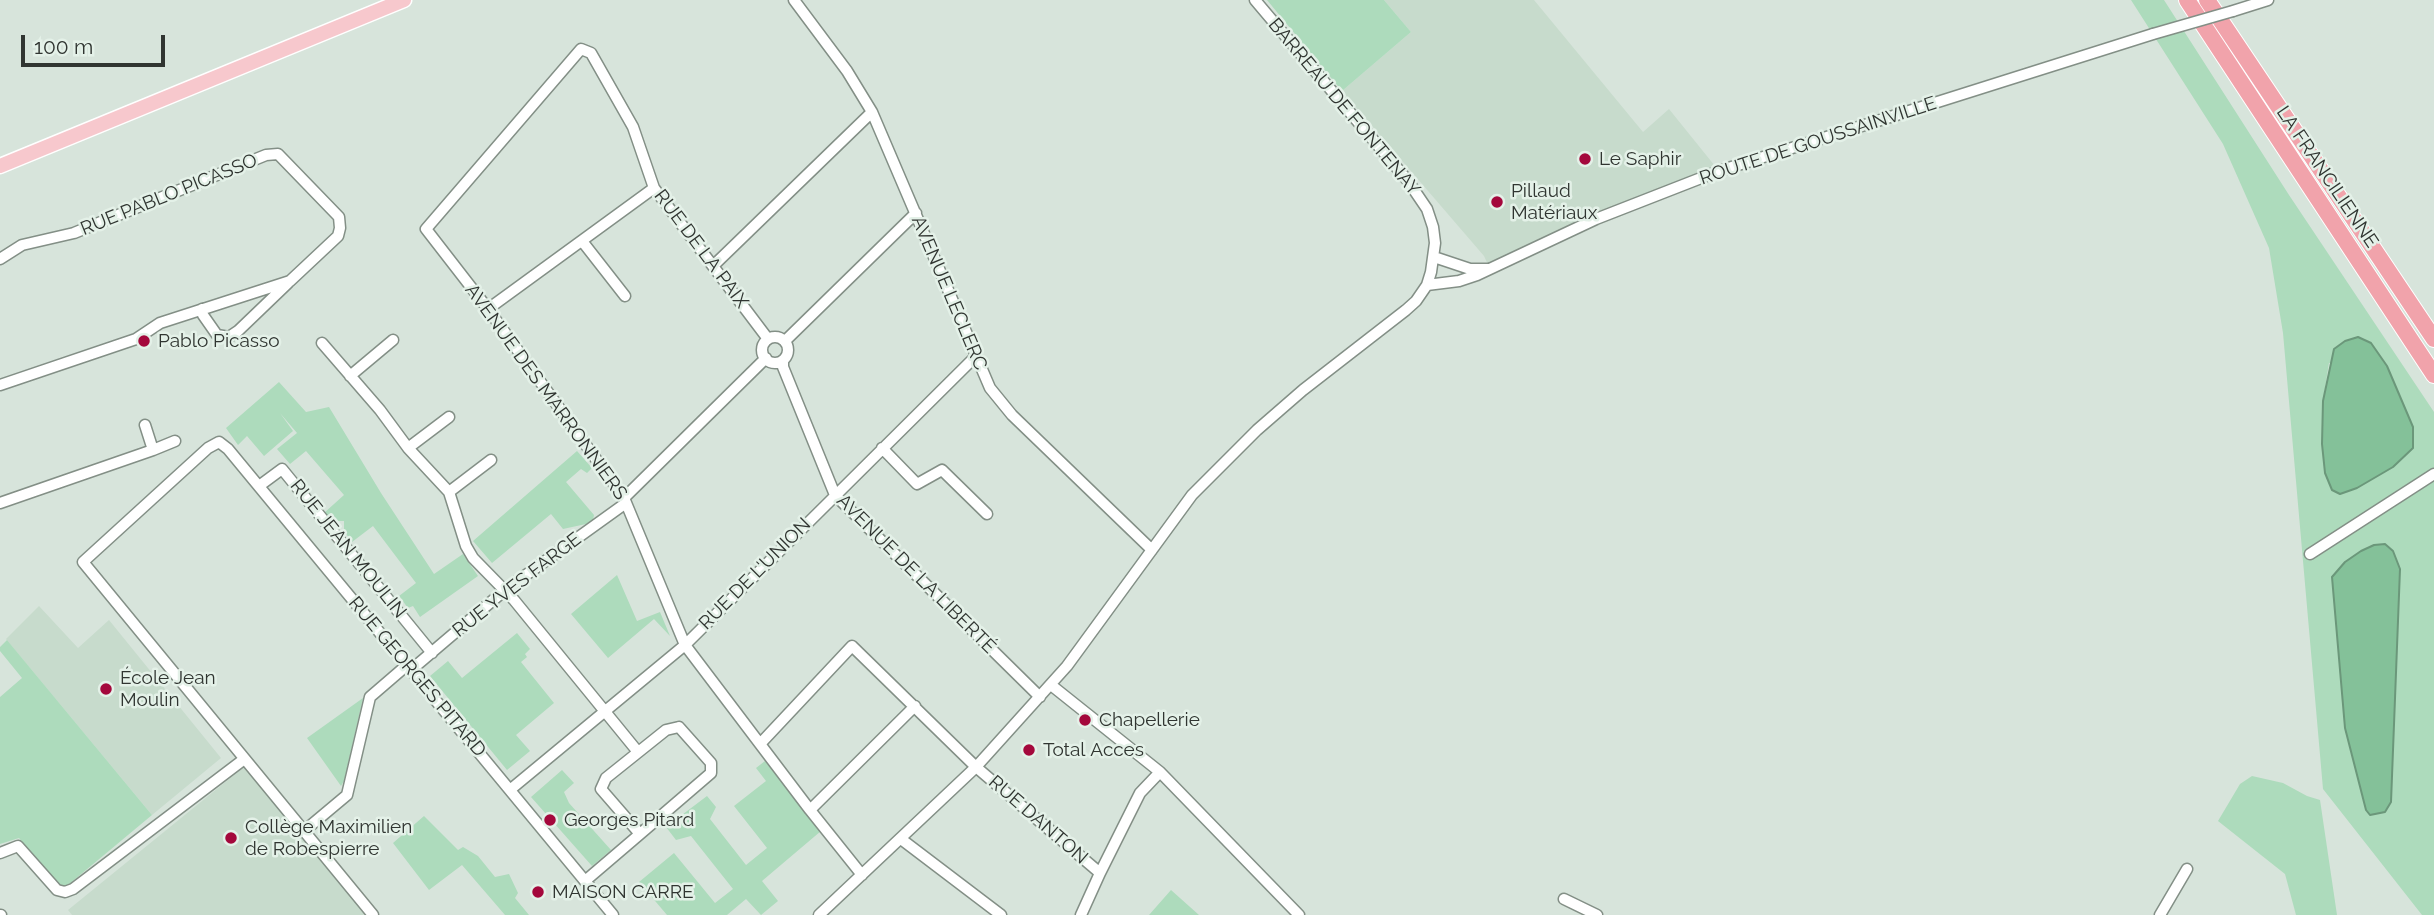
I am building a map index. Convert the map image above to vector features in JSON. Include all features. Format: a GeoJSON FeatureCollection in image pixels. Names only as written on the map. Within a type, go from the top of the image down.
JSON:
{"type":"FeatureCollection","features":[{"type":"Feature","properties":{"kind":"highway","name":"LA FRANCILIENNE"},"geometry":{"type":"LineString","coordinates":[[2187,0],[2434,375]]}},
{"type":"Feature","properties":{"kind":"highway","name":"LA FRANCILIENNE"},"geometry":{"type":"LineString","coordinates":[[2207,0],[2434,339]]}},
{"type":"Feature","properties":{"kind":"main road"},"geometry":{"type":"LineString","coordinates":[[0,166],[404,0]]}},
{"type":"Feature","properties":{"kind":"street","name":"AVENUE LECLERC"},"geometry":{"type":"LineString","coordinates":[[794,0],[848,71],[872,112],[990,388],[1012,415],[1152,550]]}},
{"type":"Feature","properties":{"kind":"street","name":"BARREAU DE FONTENAY"},"geometry":{"type":"LineString","coordinates":[[1255,0],[1419,196],[1433,227],[1434,257]]}},
{"type":"Feature","properties":{"kind":"street","name":"ROUTE DE GOUSSAINVILLE"},"geometry":{"type":"LineString","coordinates":[[1427,285],[1468,279],[1596,219],[1709,175],[2268,0]]}},
{"type":"Feature","properties":{"kind":"street","name":"RUE DE LA PAIX"},"geometry":{"type":"LineString","coordinates":[[426,229],[581,49],[591,53],[633,127],[654,188],[768,339]]}},
{"type":"Feature","properties":{"kind":"street"},"geometry":{"type":"LineString","coordinates":[[713,266],[872,112]]}},
{"type":"Feature","properties":{"kind":"street","name":"RUE PABLO PICASSO"},"geometry":{"type":"LineString","coordinates":[[0,259],[22,245],[56,239],[266,155],[278,154],[338,216],[338,236],[229,337],[217,335],[203,315],[202,309]]}},
{"type":"Feature","properties":{"kind":"street"},"geometry":{"type":"LineString","coordinates":[[488,309],[654,188]]}},
{"type":"Feature","properties":{"kind":"street"},"geometry":{"type":"LineString","coordinates":[[785,341],[916,213]]}},
{"type":"Feature","properties":{"kind":"street","name":"AVENUE DES MARRONNIERS"},"geometry":{"type":"LineString","coordinates":[[426,229],[488,309],[625,500],[685,645],[862,875]]}},
{"type":"Feature","properties":{"kind":"street"},"geometry":{"type":"LineString","coordinates":[[582,241],[625,296]]}},
{"type":"Feature","properties":{"kind":"street"},"geometry":{"type":"LineString","coordinates":[[828,913],[862,875],[976,767],[1051,685],[1192,495],[1257,430],[1303,390],[1416,301],[1427,285],[1434,257],[1470,269],[1490,269]]}},
{"type":"Feature","properties":{"kind":"street","name":"RUE PABLO PICASSO"},"geometry":{"type":"LineString","coordinates":[[0,385],[136,339],[160,323],[290,281]]}},
{"type":"Feature","properties":{"kind":"street"},"geometry":{"type":"LineString","coordinates":[[779,337],[785,341],[788,354],[783,360],[776,363],[766,358],[763,346],[768,339],[779,337]]}},
{"type":"Feature","properties":{"kind":"street"},"geometry":{"type":"LineString","coordinates":[[350,376],[393,340]]}},
{"type":"Feature","properties":{"kind":"street"},"geometry":{"type":"LineString","coordinates":[[322,343],[380,410],[408,448],[449,492],[466,546],[473,558],[505,590],[638,752]]}},
{"type":"Feature","properties":{"kind":"street","name":"RUE DE L'UNION"},"geometry":{"type":"LineString","coordinates":[[510,789],[685,645],[975,357]]}},
{"type":"Feature","properties":{"kind":"street","name":"RUE YVES FARGE"},"geometry":{"type":"LineString","coordinates":[[304,831],[347,795],[370,696],[432,653],[505,590],[625,500],[766,358]]}},
{"type":"Feature","properties":{"kind":"street","name":"AVENUE DE LA LIBERTÉ"},"geometry":{"type":"LineString","coordinates":[[783,360],[783,367],[835,495],[1040,696]]}},
{"type":"Feature","properties":{"kind":"street"},"geometry":{"type":"LineString","coordinates":[[408,448],[449,417]]}},
{"type":"Feature","properties":{"kind":"street"},"geometry":{"type":"LineString","coordinates":[[145,425],[153,450]]}},
{"type":"Feature","properties":{"kind":"street"},"geometry":{"type":"LineString","coordinates":[[0,503],[153,450],[174,440]]}},
{"type":"Feature","properties":{"kind":"street","name":"RUE GEORGES PITARD"},"geometry":{"type":"LineString","coordinates":[[243,760],[83,562],[208,447],[219,442],[259,486],[612,915]]}},
{"type":"Feature","properties":{"kind":"street"},"geometry":{"type":"LineString","coordinates":[[882,448],[917,484],[942,470],[987,514]]}},
{"type":"Feature","properties":{"kind":"street"},"geometry":{"type":"LineString","coordinates":[[449,492],[491,460]]}},
{"type":"Feature","properties":{"kind":"street","name":"RUE JEAN MOULIN"},"geometry":{"type":"LineString","coordinates":[[259,486],[282,469],[432,653]]}},
{"type":"Feature","properties":{"kind":"street"},"geometry":{"type":"LineString","coordinates":[[2309,554],[2434,474]]}},
{"type":"Feature","properties":{"kind":"street","name":"RUE DANTON"},"geometry":{"type":"LineString","coordinates":[[760,744],[852,646],[976,767],[1100,873]]}},
{"type":"Feature","properties":{"kind":"street"},"geometry":{"type":"LineString","coordinates":[[1051,685],[1160,772],[1299,915]]}},
{"type":"Feature","properties":{"kind":"street"},"geometry":{"type":"LineString","coordinates":[[810,810],[915,706]]}},
{"type":"Feature","properties":{"kind":"street"},"geometry":{"type":"LineString","coordinates":[[585,881],[640,834],[711,773],[711,763],[679,727],[666,730],[638,752],[606,778],[601,789],[640,834]]}},
{"type":"Feature","properties":{"kind":"street"},"geometry":{"type":"LineString","coordinates":[[0,853],[18,846],[57,890],[65,892],[73,889],[243,760],[373,915]]}},
{"type":"Feature","properties":{"kind":"street"},"geometry":{"type":"LineString","coordinates":[[1081,915],[1140,793],[1160,772]]}},
{"type":"Feature","properties":{"kind":"street"},"geometry":{"type":"LineString","coordinates":[[901,839],[1001,915]]}},
{"type":"Feature","properties":{"kind":"street"},"geometry":{"type":"LineString","coordinates":[[2160,915],[2187,869]]}},
{"type":"Feature","properties":{"kind":"street"},"geometry":{"type":"LineString","coordinates":[[1563,899],[1597,915]]}},
{"type":"Feature","properties":{"kind":"shaded area"},"geometry":{"type":"Polygon","coordinates":[[[1267,0],[1384,0],[1411,32],[1342,91],[1267,0]]]}},
{"type":"Feature","properties":{"kind":"shaded area"},"geometry":{"type":"Polygon","coordinates":[[[1384,0],[1534,0],[1643,132],[1669,109],[1719,171],[1490,269],[1484,256],[1342,91],[1411,32],[1384,0]]]}},
{"type":"Feature","properties":{"kind":"shaded area"},"geometry":{"type":"Polygon","coordinates":[[[2131,0],[2164,0],[2289,195],[2434,412],[2434,915],[2422,915],[2323,789],[2283,333],[2269,248],[2223,144],[2131,0]],[[2329,363],[2323,401],[2322,444],[2325,473],[2332,490],[2340,494],[2413,427],[2387,366],[2329,363]],[[2374,545],[2345,562],[2385,812],[2391,802],[2400,570],[2374,545]]]}},
{"type":"Feature","properties":{"kind":"shaded area"},"geometry":{"type":"Polygon","coordinates":[[[2358,337],[2371,343],[2387,366],[2413,427],[2413,448],[2393,467],[2357,488],[2340,494],[2332,490],[2325,473],[2322,444],[2323,401],[2334,349],[2345,341],[2358,337]]]}},
{"type":"Feature","properties":{"kind":"shaded area"},"geometry":{"type":"Polygon","coordinates":[[[279,382],[306,412],[329,407],[434,574],[463,554],[478,576],[420,617],[413,606],[408,608],[399,596],[416,583],[373,526],[352,542],[344,531],[344,521],[330,521],[324,513],[344,495],[306,451],[290,464],[277,449],[297,433],[280,413],[293,431],[264,456],[247,436],[238,445],[226,428],[279,382]]]}},
{"type":"Feature","properties":{"kind":"shaded area"},"geometry":{"type":"Polygon","coordinates":[[[577,451],[592,468],[587,473],[581,469],[566,482],[594,515],[593,520],[563,529],[551,514],[492,563],[473,541],[577,451]]]}},
{"type":"Feature","properties":{"kind":"shaded area"},"geometry":{"type":"Polygon","coordinates":[[[2385,544],[2393,551],[2400,569],[2391,802],[2385,812],[2370,815],[2366,810],[2345,728],[2332,577],[2345,562],[2361,551],[2374,545],[2385,544]]]}},
{"type":"Feature","properties":{"kind":"shaded area"},"geometry":{"type":"Polygon","coordinates":[[[617,575],[637,621],[660,612],[670,636],[654,619],[608,658],[571,614],[617,575]]]}},
{"type":"Feature","properties":{"kind":"shaded area","name":"École Jean Moulin"},"geometry":{"type":"Polygon","coordinates":[[[39,606],[78,648],[109,620],[221,758],[152,815],[6,639],[39,606]]]}},
{"type":"Feature","properties":{"kind":"shaded area"},"geometry":{"type":"Polygon","coordinates":[[[517,633],[530,649],[521,662],[554,703],[516,735],[530,751],[507,770],[430,676],[448,661],[462,678],[517,633]]]}},
{"type":"Feature","properties":{"kind":"shaded area"},"geometry":{"type":"Polygon","coordinates":[[[7,640],[152,815],[62,890],[19,838],[0,844],[0,697],[22,678],[0,651],[0,647],[7,640]]]}},
{"type":"Feature","properties":{"kind":"shaded area"},"geometry":{"type":"Polygon","coordinates":[[[363,698],[344,781],[341,786],[307,738],[363,698]]]}},
{"type":"Feature","properties":{"kind":"shaded area"},"geometry":{"type":"Polygon","coordinates":[[[765,761],[821,831],[762,881],[778,901],[761,915],[746,899],[727,915],[667,915],[639,882],[674,853],[715,903],[733,889],[691,836],[676,840],[666,827],[707,796],[716,807],[710,819],[746,865],[767,848],[734,806],[766,781],[756,768],[765,761]]]}},
{"type":"Feature","properties":{"kind":"shaded area","name":"Collège Maximilien de Robespierre"},"geometry":{"type":"Polygon","coordinates":[[[245,766],[369,915],[72,915],[68,910],[245,766]]]}},
{"type":"Feature","properties":{"kind":"shaded area"},"geometry":{"type":"Polygon","coordinates":[[[562,770],[574,783],[564,792],[569,803],[611,850],[592,866],[531,797],[562,770]]]}},
{"type":"Feature","properties":{"kind":"shaded area"},"geometry":{"type":"Polygon","coordinates":[[[2252,776],[2283,783],[2320,800],[2337,915],[2296,915],[2285,874],[2218,821],[2240,784],[2252,776]]]}},
{"type":"Feature","properties":{"kind":"shaded area"},"geometry":{"type":"Polygon","coordinates":[[[424,816],[458,850],[463,847],[478,856],[495,877],[509,874],[518,893],[515,898],[529,915],[505,915],[462,865],[429,890],[393,843],[424,816]]]}},
{"type":"Feature","properties":{"kind":"shaded area"},"geometry":{"type":"Polygon","coordinates":[[[1171,890],[1199,915],[1149,915],[1171,890]]]}},
{"type":"Feature","properties":{"kind":"place","name":"Le Saphir"},"geometry":{"type":"Point","coordinates":[1585,159]}},
{"type":"Feature","properties":{"kind":"place","name":"Pillaud Matériaux"},"geometry":{"type":"Point","coordinates":[1497,202]}},
{"type":"Feature","properties":{"kind":"place","name":"Pablo Picasso"},"geometry":{"type":"Point","coordinates":[144,341]}},
{"type":"Feature","properties":{"kind":"place","name":"École Jean Moulin"},"geometry":{"type":"Point","coordinates":[106,689]}},
{"type":"Feature","properties":{"kind":"place","name":"Chapellerie"},"geometry":{"type":"Point","coordinates":[1085,720]}},
{"type":"Feature","properties":{"kind":"place","name":"Total Acces"},"geometry":{"type":"Point","coordinates":[1029,750]}},
{"type":"Feature","properties":{"kind":"place","name":"Georges Pitard"},"geometry":{"type":"Point","coordinates":[550,820]}},
{"type":"Feature","properties":{"kind":"place","name":"Collège Maximilien de Robespierre"},"geometry":{"type":"Point","coordinates":[231,838]}},
{"type":"Feature","properties":{"kind":"place","name":"MAISON CARRE"},"geometry":{"type":"Point","coordinates":[538,892]}}]}
